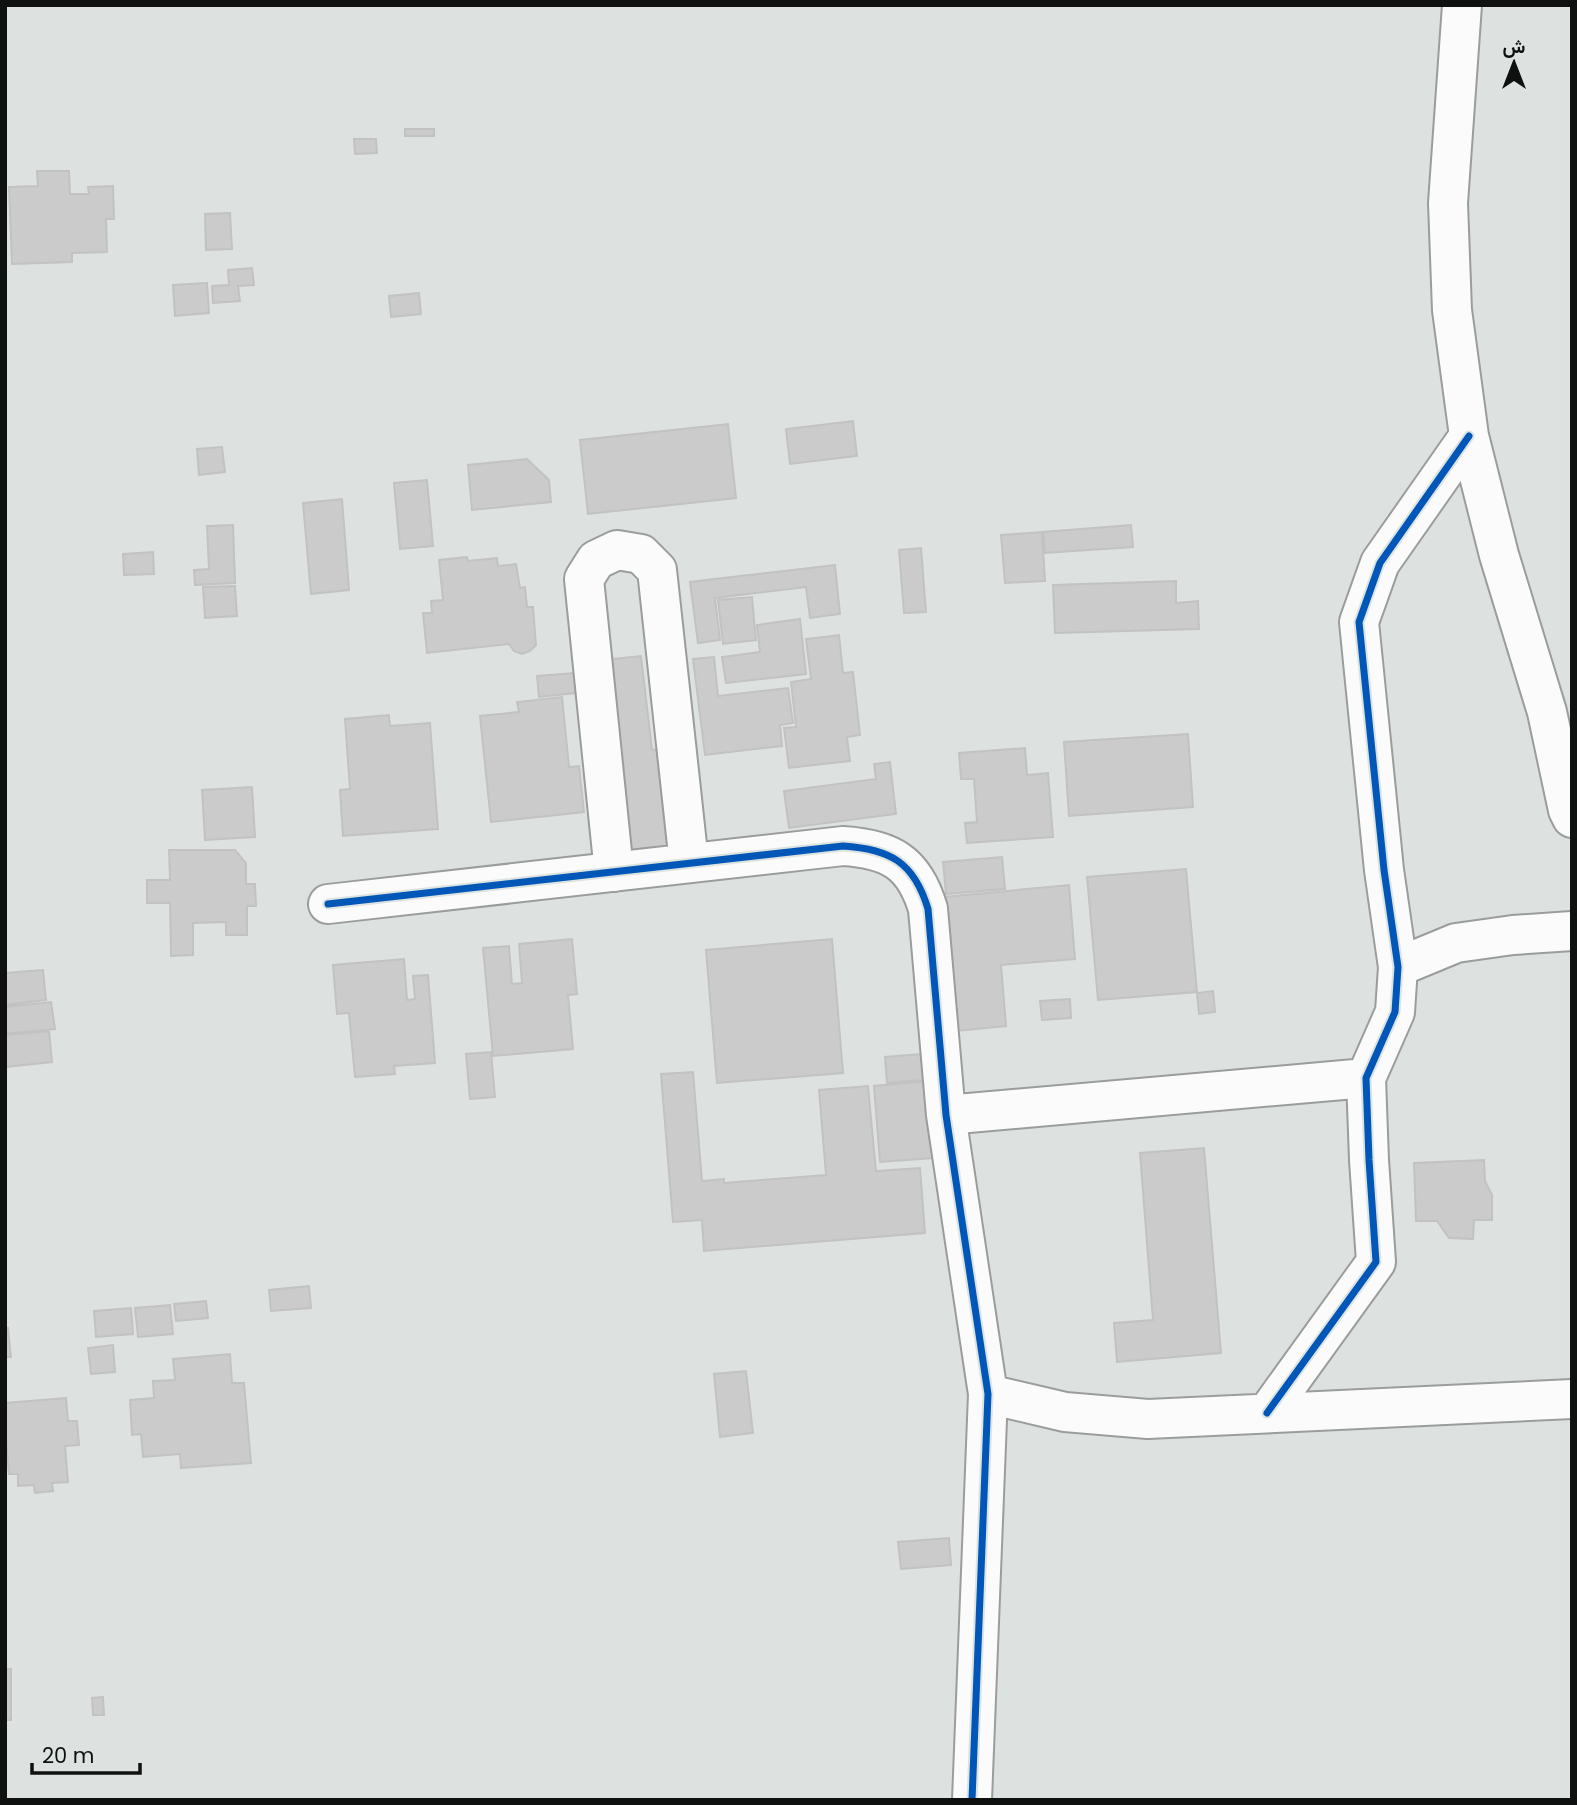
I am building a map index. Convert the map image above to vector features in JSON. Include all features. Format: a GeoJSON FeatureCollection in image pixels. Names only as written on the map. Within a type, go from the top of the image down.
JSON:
{"type":"FeatureCollection","features":[{"type":"Feature","properties":{"kind":"street"},"geometry":{"type":"LineString","coordinates":[[1462,5],[1448,204],[1452,310],[1469,436],[1499,555],[1547,712],[1572,818]]}},
{"type":"Feature","properties":{"kind":"street"},"geometry":{"type":"LineString","coordinates":[[1267,1413],[1376,1262],[1366,1078],[1395,1012],[1398,967],[1381,844],[1359,622],[1380,563],[1469,436]]}},
{"type":"Feature","properties":{"kind":"street"},"geometry":{"type":"LineString","coordinates":[[614,872],[584,579],[596,560],[617,550],[641,554],[657,570],[689,863]]}},
{"type":"Feature","properties":{"kind":"street"},"geometry":{"type":"LineString","coordinates":[[328,904],[843,846],[882,852],[900,863],[914,877],[923,892],[928,909],[946,1115],[988,1394],[972,1800]]}},
{"type":"Feature","properties":{"kind":"street"},"geometry":{"type":"LineString","coordinates":[[1398,967],[1456,943],[1572,931]]}},
{"type":"Feature","properties":{"kind":"street"},"geometry":{"type":"LineString","coordinates":[[946,1115],[1366,1078]]}},
{"type":"Feature","properties":{"kind":"street"},"geometry":{"type":"LineString","coordinates":[[988,1394],[1065,1412],[1148,1419],[1572,1399]]}},
{"type":"Feature","properties":{"kind":"building"},"geometry":{"type":"Polygon","coordinates":[[[405,129],[434,129],[434,136],[405,136],[405,129]]]}},
{"type":"Feature","properties":{"kind":"building"},"geometry":{"type":"Polygon","coordinates":[[[354,139],[376,139],[377,153],[355,154],[354,139]]]}},
{"type":"Feature","properties":{"kind":"building"},"geometry":{"type":"Polygon","coordinates":[[[37,171],[69,171],[70,194],[89,194],[88,187],[113,186],[114,219],[106,219],[107,252],[72,253],[72,262],[12,264],[9,187],[38,186],[37,171]]]}},
{"type":"Feature","properties":{"kind":"building"},"geometry":{"type":"Polygon","coordinates":[[[230,213],[232,249],[206,250],[205,214],[230,213]]]}},
{"type":"Feature","properties":{"kind":"building"},"geometry":{"type":"Polygon","coordinates":[[[252,268],[254,285],[238,286],[240,301],[213,303],[212,286],[229,285],[228,270],[252,268]]]}},
{"type":"Feature","properties":{"kind":"building"},"geometry":{"type":"Polygon","coordinates":[[[207,283],[209,313],[175,316],[173,285],[207,283]]]}},
{"type":"Feature","properties":{"kind":"building"},"geometry":{"type":"Polygon","coordinates":[[[419,293],[421,314],[391,317],[389,296],[419,293]]]}},
{"type":"Feature","properties":{"kind":"building"},"geometry":{"type":"Polygon","coordinates":[[[853,421],[857,456],[790,464],[786,429],[853,421]]]}},
{"type":"Feature","properties":{"kind":"building"},"geometry":{"type":"Polygon","coordinates":[[[728,424],[736,498],[588,514],[580,440],[728,424]]]}},
{"type":"Feature","properties":{"kind":"building"},"geometry":{"type":"Polygon","coordinates":[[[222,447],[225,472],[199,475],[197,449],[222,447]]]}},
{"type":"Feature","properties":{"kind":"building"},"geometry":{"type":"Polygon","coordinates":[[[527,459],[549,480],[551,502],[472,510],[468,465],[527,459]]]}},
{"type":"Feature","properties":{"kind":"building"},"geometry":{"type":"Polygon","coordinates":[[[427,480],[433,546],[400,549],[394,483],[427,480]]]}},
{"type":"Feature","properties":{"kind":"building"},"geometry":{"type":"Polygon","coordinates":[[[342,499],[349,590],[311,594],[303,503],[342,499]]]}},
{"type":"Feature","properties":{"kind":"building"},"geometry":{"type":"Polygon","coordinates":[[[233,525],[235,583],[195,585],[194,570],[209,569],[207,526],[233,525]]]}},
{"type":"Feature","properties":{"kind":"building"},"geometry":{"type":"Polygon","coordinates":[[[1131,525],[1133,547],[1045,553],[1043,532],[1131,525]]]}},
{"type":"Feature","properties":{"kind":"building"},"geometry":{"type":"Polygon","coordinates":[[[1042,532],[1045,581],[1005,583],[1001,535],[1042,532]]]}},
{"type":"Feature","properties":{"kind":"building"},"geometry":{"type":"Polygon","coordinates":[[[921,548],[926,612],[904,613],[899,550],[921,548]]]}},
{"type":"Feature","properties":{"kind":"building"},"geometry":{"type":"Polygon","coordinates":[[[153,552],[154,574],[124,575],[123,554],[153,552]]]}},
{"type":"Feature","properties":{"kind":"building"},"geometry":{"type":"Polygon","coordinates":[[[467,557],[468,561],[497,558],[498,566],[516,564],[520,588],[525,587],[527,607],[533,607],[536,645],[530,651],[522,654],[514,651],[509,644],[427,653],[423,613],[432,613],[431,601],[443,600],[439,560],[467,557]]]}},
{"type":"Feature","properties":{"kind":"building"},"geometry":{"type":"Polygon","coordinates":[[[835,565],[840,614],[810,618],[806,587],[715,598],[720,640],[698,643],[690,582],[835,565]]]}},
{"type":"Feature","properties":{"kind":"building"},"geometry":{"type":"Polygon","coordinates":[[[1176,581],[1176,603],[1198,601],[1199,629],[1055,633],[1053,585],[1176,581]]]}},
{"type":"Feature","properties":{"kind":"building"},"geometry":{"type":"Polygon","coordinates":[[[235,586],[237,616],[205,618],[203,587],[235,586]]]}},
{"type":"Feature","properties":{"kind":"building"},"geometry":{"type":"Polygon","coordinates":[[[752,597],[756,640],[723,644],[718,600],[752,597]]]}},
{"type":"Feature","properties":{"kind":"building"},"geometry":{"type":"Polygon","coordinates":[[[800,619],[806,674],[726,683],[722,657],[760,652],[757,625],[800,619]]]}},
{"type":"Feature","properties":{"kind":"building"},"geometry":{"type":"Polygon","coordinates":[[[839,635],[843,673],[853,672],[860,735],[847,737],[850,761],[789,768],[784,728],[796,727],[791,682],[811,679],[806,639],[839,635]]]}},
{"type":"Feature","properties":{"kind":"building"},"geometry":{"type":"Polygon","coordinates":[[[641,656],[652,750],[662,749],[674,846],[625,852],[603,660],[641,656]]]}},
{"type":"Feature","properties":{"kind":"building"},"geometry":{"type":"Polygon","coordinates":[[[714,657],[718,696],[788,688],[793,723],[780,725],[782,746],[705,755],[693,659],[714,657]]]}},
{"type":"Feature","properties":{"kind":"building"},"geometry":{"type":"Polygon","coordinates":[[[574,673],[576,693],[539,697],[537,676],[574,673]]]}},
{"type":"Feature","properties":{"kind":"building"},"geometry":{"type":"Polygon","coordinates":[[[562,697],[569,767],[579,766],[584,812],[491,822],[480,716],[519,712],[517,702],[562,697]]]}},
{"type":"Feature","properties":{"kind":"building"},"geometry":{"type":"Polygon","coordinates":[[[389,715],[390,726],[430,723],[438,829],[343,836],[340,790],[350,789],[345,719],[389,715]]]}},
{"type":"Feature","properties":{"kind":"building"},"geometry":{"type":"Polygon","coordinates":[[[1188,734],[1193,807],[1069,816],[1064,742],[1188,734]]]}},
{"type":"Feature","properties":{"kind":"building"},"geometry":{"type":"Polygon","coordinates":[[[1025,748],[1027,775],[1048,773],[1053,837],[967,843],[965,823],[977,822],[974,779],[961,779],[959,753],[1025,748]]]}},
{"type":"Feature","properties":{"kind":"building"},"geometry":{"type":"Polygon","coordinates":[[[890,762],[896,814],[789,828],[784,791],[876,779],[874,764],[890,762]]]}},
{"type":"Feature","properties":{"kind":"building"},"geometry":{"type":"Polygon","coordinates":[[[252,787],[255,837],[205,840],[202,790],[252,787]]]}},
{"type":"Feature","properties":{"kind":"building"},"geometry":{"type":"Polygon","coordinates":[[[169,850],[235,850],[246,863],[246,884],[255,884],[256,906],[247,906],[247,935],[226,935],[226,922],[193,923],[193,955],[171,956],[170,903],[147,903],[147,880],[170,880],[169,850]]]}},
{"type":"Feature","properties":{"kind":"building"},"geometry":{"type":"Polygon","coordinates":[[[1002,857],[1005,889],[946,894],[943,862],[1002,857]]]}},
{"type":"Feature","properties":{"kind":"building"},"geometry":{"type":"Polygon","coordinates":[[[1186,869],[1197,992],[1098,1000],[1087,877],[1186,869]]]}},
{"type":"Feature","properties":{"kind":"building"},"geometry":{"type":"Polygon","coordinates":[[[1069,885],[1075,959],[1001,965],[1006,1026],[956,1031],[944,897],[1069,885]]]}},
{"type":"Feature","properties":{"kind":"building"},"geometry":{"type":"Polygon","coordinates":[[[572,939],[577,994],[568,995],[573,1049],[493,1056],[483,948],[509,946],[512,984],[522,983],[519,944],[572,939]]]}},
{"type":"Feature","properties":{"kind":"building"},"geometry":{"type":"Polygon","coordinates":[[[832,939],[843,1073],[717,1083],[706,950],[832,939]]]}},
{"type":"Feature","properties":{"kind":"building"},"geometry":{"type":"Polygon","coordinates":[[[404,959],[407,1000],[415,999],[413,976],[428,975],[435,1063],[394,1066],[395,1074],[355,1077],[349,1013],[337,1014],[333,965],[404,959]]]}},
{"type":"Feature","properties":{"kind":"building"},"geometry":{"type":"Polygon","coordinates":[[[43,970],[46,1000],[5,1005],[5,973],[43,970]]]}},
{"type":"Feature","properties":{"kind":"building"},"geometry":{"type":"Polygon","coordinates":[[[1213,991],[1215,1012],[1199,1014],[1197,993],[1213,991]]]}},
{"type":"Feature","properties":{"kind":"building"},"geometry":{"type":"Polygon","coordinates":[[[1070,999],[1071,1018],[1042,1020],[1040,1001],[1070,999]]]}},
{"type":"Feature","properties":{"kind":"building"},"geometry":{"type":"Polygon","coordinates":[[[51,1002],[55,1029],[5,1034],[5,1007],[51,1002]]]}},
{"type":"Feature","properties":{"kind":"building"},"geometry":{"type":"Polygon","coordinates":[[[49,1031],[52,1062],[6,1067],[5,1035],[49,1031]]]}},
{"type":"Feature","properties":{"kind":"building"},"geometry":{"type":"Polygon","coordinates":[[[491,1052],[495,1097],[470,1099],[466,1054],[491,1052]]]}},
{"type":"Feature","properties":{"kind":"building"},"geometry":{"type":"Polygon","coordinates":[[[921,1054],[923,1080],[887,1083],[885,1057],[921,1054]]]}},
{"type":"Feature","properties":{"kind":"building"},"geometry":{"type":"Polygon","coordinates":[[[693,1072],[702,1181],[724,1179],[724,1183],[826,1175],[819,1090],[868,1086],[876,1171],[920,1168],[925,1233],[704,1251],[702,1220],[673,1222],[661,1074],[693,1072]]]}},
{"type":"Feature","properties":{"kind":"building"},"geometry":{"type":"Polygon","coordinates":[[[927,1081],[933,1158],[880,1162],[874,1086],[927,1081]]]}},
{"type":"Feature","properties":{"kind":"building"},"geometry":{"type":"Polygon","coordinates":[[[1204,1148],[1221,1353],[1117,1362],[1114,1323],[1153,1320],[1140,1153],[1204,1148]]]}},
{"type":"Feature","properties":{"kind":"building"},"geometry":{"type":"Polygon","coordinates":[[[1484,1160],[1485,1181],[1492,1195],[1492,1220],[1474,1220],[1473,1239],[1449,1238],[1437,1221],[1416,1221],[1414,1163],[1484,1160]]]}},
{"type":"Feature","properties":{"kind":"building"},"geometry":{"type":"Polygon","coordinates":[[[309,1286],[311,1308],[271,1311],[269,1290],[309,1286]]]}},
{"type":"Feature","properties":{"kind":"building"},"geometry":{"type":"Polygon","coordinates":[[[206,1301],[208,1318],[176,1321],[174,1304],[206,1301]]]}},
{"type":"Feature","properties":{"kind":"building"},"geometry":{"type":"Polygon","coordinates":[[[170,1305],[173,1334],[138,1337],[135,1308],[170,1305]]]}},
{"type":"Feature","properties":{"kind":"building"},"geometry":{"type":"Polygon","coordinates":[[[131,1308],[133,1334],[96,1337],[94,1311],[131,1308]]]}},
{"type":"Feature","properties":{"kind":"building"},"geometry":{"type":"Polygon","coordinates":[[[5,1328],[8,1328],[11,1357],[5,1357],[5,1328]]]}},
{"type":"Feature","properties":{"kind":"building"},"geometry":{"type":"Polygon","coordinates":[[[113,1345],[115,1372],[91,1374],[88,1348],[113,1345]]]}},
{"type":"Feature","properties":{"kind":"building"},"geometry":{"type":"Polygon","coordinates":[[[230,1354],[232,1383],[244,1383],[251,1463],[181,1468],[180,1454],[143,1457],[141,1434],[132,1435],[130,1400],[154,1398],[153,1381],[175,1380],[173,1359],[230,1354]]]}},
{"type":"Feature","properties":{"kind":"building"},"geometry":{"type":"Polygon","coordinates":[[[746,1371],[753,1433],[720,1437],[714,1374],[746,1371]]]}},
{"type":"Feature","properties":{"kind":"building"},"geometry":{"type":"Polygon","coordinates":[[[66,1398],[68,1421],[77,1421],[79,1445],[65,1446],[68,1482],[52,1483],[53,1491],[35,1493],[34,1485],[18,1486],[18,1474],[9,1474],[5,1403],[66,1398]]]}},
{"type":"Feature","properties":{"kind":"building"},"geometry":{"type":"Polygon","coordinates":[[[949,1538],[951,1565],[901,1569],[898,1542],[949,1538]]]}},
{"type":"Feature","properties":{"kind":"building"},"geometry":{"type":"Polygon","coordinates":[[[5,1669],[11,1669],[11,1720],[5,1720],[5,1669]]]}},
{"type":"Feature","properties":{"kind":"building"},"geometry":{"type":"Polygon","coordinates":[[[103,1697],[104,1715],[93,1715],[92,1698],[103,1697]]]}},
{"type":"Feature","properties":{"kind":"cycle path"},"geometry":{"type":"LineString","coordinates":[[1267,1413],[1376,1262],[1366,1078],[1395,1012],[1398,967],[1384,870],[1359,622],[1380,563],[1469,436]]}},
{"type":"Feature","properties":{"kind":"cycle path"},"geometry":{"type":"LineString","coordinates":[[328,904],[843,846],[874,850],[887,855],[907,869],[915,880],[928,909],[946,1115],[988,1394],[972,1800]]}}]}
